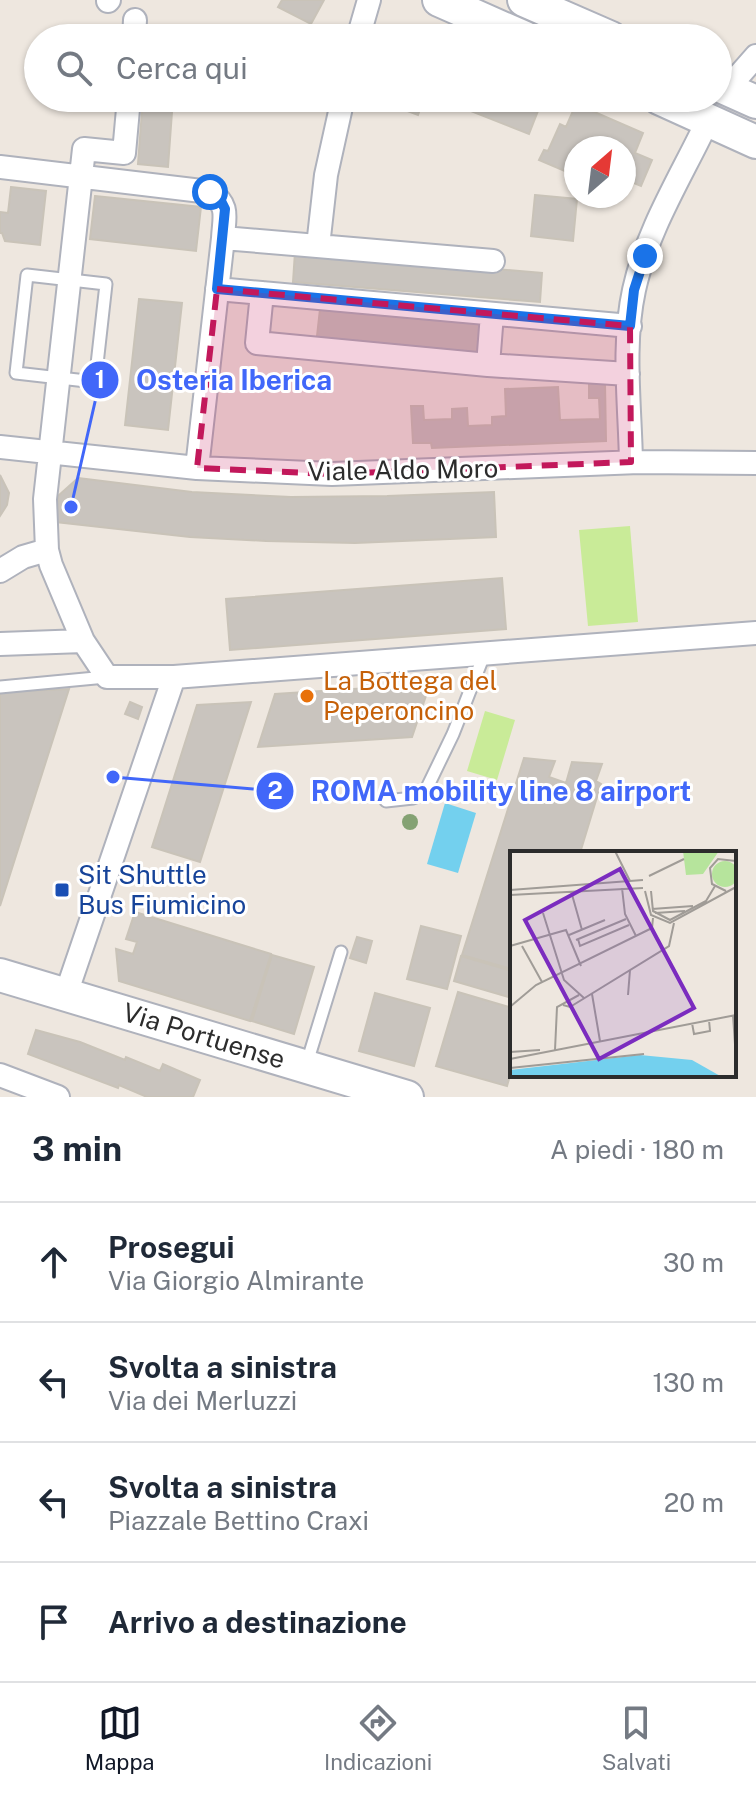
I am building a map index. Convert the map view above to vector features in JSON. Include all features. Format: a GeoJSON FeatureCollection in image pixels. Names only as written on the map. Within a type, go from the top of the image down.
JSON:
{"type":"FeatureCollection","features":[{"type":"Feature","properties":{"kind":"street"},"geometry":{"type":"LineString","coordinates":[[362,24],[369,0]]}},
{"type":"Feature","properties":{"kind":"street"},"geometry":{"type":"LineString","coordinates":[[439,0],[493,24]]}},
{"type":"Feature","properties":{"kind":"street"},"geometry":{"type":"LineString","coordinates":[[524,0],[579,24]]}},
{"type":"Feature","properties":{"kind":"street"},"geometry":{"type":"LineString","coordinates":[[734,92],[756,56]]}},
{"type":"Feature","properties":{"kind":"street"},"geometry":{"type":"LineString","coordinates":[[128,112],[124,153],[84,149],[45,499],[47,550],[51,565],[83,641],[107,677],[174,677],[756,633]]}},
{"type":"Feature","properties":{"kind":"street"},"geometry":{"type":"LineString","coordinates":[[318,246],[326,175],[340,112]]}},
{"type":"Feature","properties":{"kind":"street"},"geometry":{"type":"LineString","coordinates":[[690,112],[756,142]]}},
{"type":"Feature","properties":{"kind":"street"},"geometry":{"type":"LineString","coordinates":[[631,462],[628,374],[634,290],[663,211],[708,120]]}},
{"type":"Feature","properties":{"kind":"street"},"geometry":{"type":"LineString","coordinates":[[0,167],[210,192],[220,199],[225,209],[223,238],[197,468]]}},
{"type":"Feature","properties":{"kind":"street"},"geometry":{"type":"LineString","coordinates":[[223,238],[493,261]]}},
{"type":"Feature","properties":{"kind":"street"},"geometry":{"type":"LineString","coordinates":[[217,289],[630,326]]}},
{"type":"Feature","properties":{"kind":"street"},"geometry":{"type":"LineString","coordinates":[[262,293],[257,343],[488,365],[628,374]]}},
{"type":"Feature","properties":{"kind":"street"},"geometry":{"type":"LineString","coordinates":[[488,365],[492,314]]}},
{"type":"Feature","properties":{"kind":"street","name":"Viale Aldo Moro"},"geometry":{"type":"LineString","coordinates":[[0,447],[197,468],[332,474],[631,462],[756,463]]}},
{"type":"Feature","properties":{"kind":"street"},"geometry":{"type":"LineString","coordinates":[[0,571],[23,557],[47,550]]}},
{"type":"Feature","properties":{"kind":"street"},"geometry":{"type":"LineString","coordinates":[[0,644],[83,641]]}},
{"type":"Feature","properties":{"kind":"street"},"geometry":{"type":"LineString","coordinates":[[66,994],[174,677]]}},
{"type":"Feature","properties":{"kind":"street","name":"Via Portuense"},"geometry":{"type":"LineString","coordinates":[[0,975],[407,1097]]}},
{"type":"Feature","properties":{"kind":"street"},"geometry":{"type":"LineString","coordinates":[[0,1075],[58,1097]]}},
{"type":"Feature","properties":{"kind":"lane"},"geometry":{"type":"LineString","coordinates":[[27,275],[106,284],[95,382],[58,378],[16,373],[27,275]]}},
{"type":"Feature","properties":{"kind":"lane"},"geometry":{"type":"LineString","coordinates":[[386,801],[424,794],[457,724],[484,655]]}},
{"type":"Feature","properties":{"kind":"lane"},"geometry":{"type":"LineString","coordinates":[[0,687],[107,677]]}},
{"type":"Feature","properties":{"kind":"lane"},"geometry":{"type":"LineString","coordinates":[[305,1066],[341,952]]}},
{"type":"Feature","properties":{"kind":"highlighted area"},"geometry":{"type":"Polygon","coordinates":[[[217,289],[630,326],[631,462],[332,474],[197,468],[217,289]]]}},
{"type":"Feature","properties":{"kind":"green space"},"geometry":{"type":"Polygon","coordinates":[[[630,526],[638,622],[588,626],[579,530],[630,526]]]}},
{"type":"Feature","properties":{"kind":"green space"},"geometry":{"type":"Polygon","coordinates":[[[485,711],[515,720],[497,780],[467,771],[485,711]]]}},
{"type":"Feature","properties":{"kind":"water"},"geometry":{"type":"Polygon","coordinates":[[[445,803],[476,813],[458,873],[427,864],[445,803]]]}},
{"type":"Feature","properties":{"kind":"building"},"geometry":{"type":"Polygon","coordinates":[[[282,0],[324,0],[311,24],[278,7],[282,0]]]}},
{"type":"Feature","properties":{"kind":"building"},"geometry":{"type":"Polygon","coordinates":[[[142,112],[172,112],[168,167],[138,164],[142,112]]]}},
{"type":"Feature","properties":{"kind":"building"},"geometry":{"type":"Polygon","coordinates":[[[473,112],[538,112],[529,134],[473,112]]]}},
{"type":"Feature","properties":{"kind":"building"},"geometry":{"type":"Polygon","coordinates":[[[573,112],[594,112],[643,133],[636,150],[636,136],[564,136],[564,171],[539,160],[544,150],[548,151],[560,124],[566,127],[573,112]]]}},
{"type":"Feature","properties":{"kind":"building"},"geometry":{"type":"Polygon","coordinates":[[[636,153],[652,160],[641,186],[636,184],[636,153]]]}},
{"type":"Feature","properties":{"kind":"building"},"geometry":{"type":"Polygon","coordinates":[[[11,187],[46,191],[40,245],[5,241],[0,233],[0,212],[8,213],[11,187]]]}},
{"type":"Feature","properties":{"kind":"building"},"geometry":{"type":"Polygon","coordinates":[[[535,195],[564,198],[564,208],[576,208],[573,241],[531,236],[535,195]]]}},
{"type":"Feature","properties":{"kind":"building"},"geometry":{"type":"Polygon","coordinates":[[[95,196],[201,207],[196,251],[90,239],[95,196]]]}},
{"type":"Feature","properties":{"kind":"building"},"geometry":{"type":"Polygon","coordinates":[[[295,252],[542,273],[540,302],[293,282],[295,252]]]}},
{"type":"Feature","properties":{"kind":"building"},"geometry":{"type":"Polygon","coordinates":[[[139,299],[182,303],[168,430],[125,425],[139,299]]]}},
{"type":"Feature","properties":{"kind":"building"},"geometry":{"type":"Polygon","coordinates":[[[320,309],[480,324],[477,360],[316,345],[320,309]]]}},
{"type":"Feature","properties":{"kind":"building"},"geometry":{"type":"Polygon","coordinates":[[[605,383],[606,441],[432,448],[431,443],[413,443],[411,406],[423,406],[424,420],[452,419],[452,409],[467,408],[468,426],[492,425],[492,417],[506,416],[505,389],[558,387],[560,420],[600,419],[599,398],[589,398],[589,384],[605,383]]]}},
{"type":"Feature","properties":{"kind":"building"},"geometry":{"type":"Polygon","coordinates":[[[0,475],[9,493],[7,505],[0,516],[0,475]]]}},
{"type":"Feature","properties":{"kind":"building"},"geometry":{"type":"Polygon","coordinates":[[[78,478],[192,492],[291,497],[494,492],[496,537],[355,543],[266,541],[190,537],[56,522],[58,496],[78,478]]]}},
{"type":"Feature","properties":{"kind":"building"},"geometry":{"type":"Polygon","coordinates":[[[502,578],[506,629],[230,650],[226,599],[502,578]]]}},
{"type":"Feature","properties":{"kind":"building"},"geometry":{"type":"Polygon","coordinates":[[[430,684],[412,737],[258,747],[275,694],[430,684]]]}},
{"type":"Feature","properties":{"kind":"building"},"geometry":{"type":"Polygon","coordinates":[[[69,689],[0,906],[0,692],[69,689]]]}},
{"type":"Feature","properties":{"kind":"building"},"geometry":{"type":"Polygon","coordinates":[[[130,702],[142,707],[138,719],[125,714],[130,702]]]}},
{"type":"Feature","properties":{"kind":"building"},"geometry":{"type":"Polygon","coordinates":[[[251,702],[200,862],[152,847],[197,705],[251,702]]]}},
{"type":"Feature","properties":{"kind":"building"},"geometry":{"type":"Polygon","coordinates":[[[524,758],[555,761],[549,777],[566,783],[572,762],[602,764],[596,781],[601,784],[581,851],[510,851],[510,968],[462,955],[524,758]]]}},
{"type":"Feature","properties":{"kind":"building"},"geometry":{"type":"Polygon","coordinates":[[[135,912],[271,954],[250,1021],[119,981],[116,949],[133,954],[137,942],[126,939],[135,912]]]}},
{"type":"Feature","properties":{"kind":"building"},"geometry":{"type":"Polygon","coordinates":[[[421,926],[461,936],[447,989],[407,979],[421,926]]]}},
{"type":"Feature","properties":{"kind":"building"},"geometry":{"type":"Polygon","coordinates":[[[357,937],[372,941],[366,963],[350,958],[357,937]]]}},
{"type":"Feature","properties":{"kind":"building"},"geometry":{"type":"Polygon","coordinates":[[[272,955],[314,967],[294,1034],[252,1021],[272,955]]]}},
{"type":"Feature","properties":{"kind":"building"},"geometry":{"type":"Polygon","coordinates":[[[461,956],[510,970],[510,997],[454,981],[461,956]]]}},
{"type":"Feature","properties":{"kind":"building"},"geometry":{"type":"Polygon","coordinates":[[[458,992],[510,1007],[510,1075],[507,1086],[436,1066],[458,992]]]}},
{"type":"Feature","properties":{"kind":"building"},"geometry":{"type":"Polygon","coordinates":[[[375,993],[430,1008],[414,1066],[359,1051],[375,993]]]}},
{"type":"Feature","properties":{"kind":"building"},"geometry":{"type":"Polygon","coordinates":[[[36,1030],[80,1042],[125,1060],[126,1057],[160,1071],[163,1064],[200,1080],[193,1097],[147,1097],[28,1054],[36,1030]]]}},
{"type":"Feature","properties":{"kind":"place","name":"Osteria Iberica"},"geometry":{"type":"Point","coordinates":[71,507]}},
{"type":"Feature","properties":{"kind":"place","name":"La Bottega del Peperoncino"},"geometry":{"type":"Point","coordinates":[307,696]}},
{"type":"Feature","properties":{"kind":"place","name":"ROMA mobility line 8 airport"},"geometry":{"type":"Point","coordinates":[113,777]}},
{"type":"Feature","properties":{"kind":"place","name":"Sit Shuttle Bus Fiumicino"},"geometry":{"type":"Point","coordinates":[62,890]}},
{"type":"Feature","properties":{"kind":"route"},"geometry":{"type":"LineString","coordinates":[[210,192],[220,199],[225,209],[217,289],[630,326],[634,290],[645,256]]}}]}
